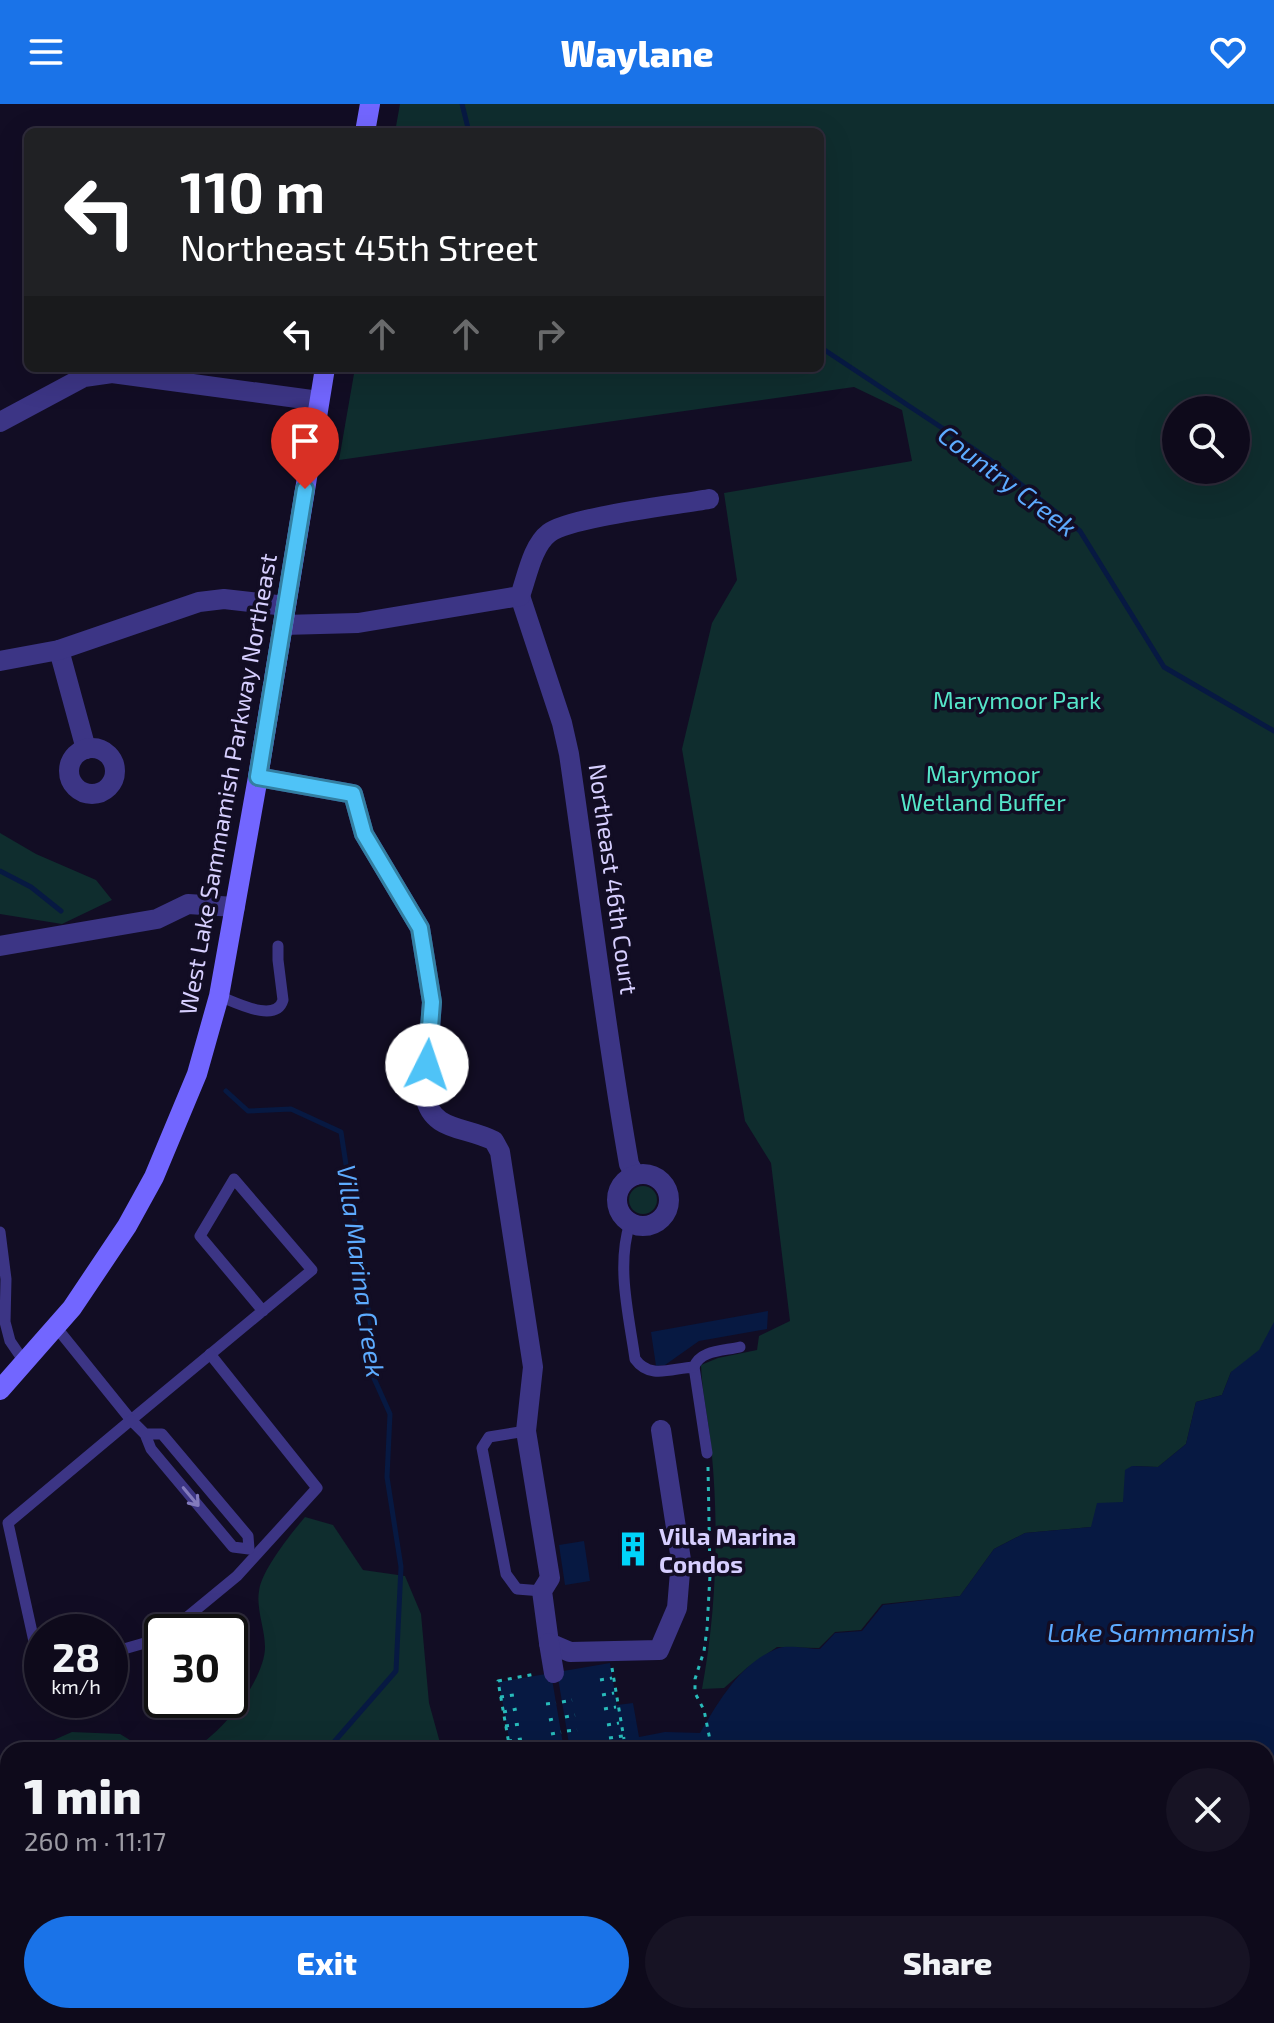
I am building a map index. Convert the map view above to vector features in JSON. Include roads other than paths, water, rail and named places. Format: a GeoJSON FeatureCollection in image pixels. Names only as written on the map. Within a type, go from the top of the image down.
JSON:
{"type":"FeatureCollection","features":[{"type":"Feature","properties":{"kind":"main road"},"geometry":{"type":"LineString","coordinates":[[366,128],[370,104]]}},
{"type":"Feature","properties":{"kind":"main road","name":"West Lake Sammamish Parkway Northeast"},"geometry":{"type":"LineString","coordinates":[[0,1390],[56,1327],[99,1271],[154,1177],[197,1074],[219,996],[324,372]]}},
{"type":"Feature","properties":{"kind":"street"},"geometry":{"type":"LineString","coordinates":[[0,422],[83,372],[155,377],[319,401]]}},
{"type":"Feature","properties":{"kind":"street"},"geometry":{"type":"LineString","coordinates":[[0,661],[59,650],[199,602],[224,599],[284,616],[358,623],[520,596],[537,549],[550,532],[583,521],[709,499]]}},
{"type":"Feature","properties":{"kind":"street","name":"Northeast 46th Court"},"geometry":{"type":"LineString","coordinates":[[520,596],[562,723],[569,754],[612,1065],[629,1164],[635,1175]]}},
{"type":"Feature","properties":{"kind":"street"},"geometry":{"type":"LineString","coordinates":[[59,650],[86,749]]}},
{"type":"Feature","properties":{"kind":"street"},"geometry":{"type":"LineString","coordinates":[[258,777],[353,794],[364,834],[420,928],[432,1002],[425,1096],[428,1110],[436,1120],[494,1141],[500,1152],[533,1367],[526,1431],[550,1578],[542,1591],[554,1673]]}},
{"type":"Feature","properties":{"kind":"street"},"geometry":{"type":"LineString","coordinates":[[0,946],[157,919],[188,904],[235,907]]}},
{"type":"Feature","properties":{"kind":"street"},"geometry":{"type":"LineString","coordinates":[[635,1175],[652,1175],[659,1179],[669,1194],[667,1211],[655,1224],[647,1227],[630,1223],[618,1210],[617,1193],[627,1179],[635,1175]]}},
{"type":"Feature","properties":{"kind":"street"},"geometry":{"type":"LineString","coordinates":[[549,1643],[570,1652],[659,1650],[677,1608],[681,1560],[661,1430]]}},
{"type":"Feature","properties":{"kind":"lane"},"geometry":{"type":"LineString","coordinates":[[219,996],[267,1011],[276,1011],[282,1006],[278,946]]}},
{"type":"Feature","properties":{"kind":"lane"},"geometry":{"type":"LineString","coordinates":[[28,1614],[8,1523],[210,1354],[263,1311],[312,1270],[234,1179],[200,1236],[263,1311]]}},
{"type":"Feature","properties":{"kind":"lane"},"geometry":{"type":"LineString","coordinates":[[630,1223],[624,1239],[625,1284],[635,1359],[642,1369],[653,1372],[694,1367]]}},
{"type":"Feature","properties":{"kind":"lane"},"geometry":{"type":"LineString","coordinates":[[0,1232],[6,1279],[5,1322],[10,1341],[25,1363]]}},
{"type":"Feature","properties":{"kind":"lane"},"geometry":{"type":"LineString","coordinates":[[56,1327],[145,1434],[151,1449],[233,1547],[252,1552]]}},
{"type":"Feature","properties":{"kind":"lane"},"geometry":{"type":"LineString","coordinates":[[707,1453],[694,1367],[704,1355],[740,1347]]}},
{"type":"Feature","properties":{"kind":"lane"},"geometry":{"type":"LineString","coordinates":[[191,1614],[237,1576],[252,1552],[317,1488],[210,1354]]}},
{"type":"Feature","properties":{"kind":"lane"},"geometry":{"type":"LineString","coordinates":[[526,1431],[489,1437],[482,1448],[506,1574],[517,1589],[542,1591]]}},
{"type":"Feature","properties":{"kind":"lane"},"geometry":{"type":"LineString","coordinates":[[145,1434],[162,1434],[248,1536],[252,1552]]}},
{"type":"Feature","properties":{"kind":"water"},"geometry":{"type":"Polygon","coordinates":[[[768,1311],[767,1329],[699,1341],[665,1365],[656,1366],[651,1332],[768,1311]]]}},
{"type":"Feature","properties":{"kind":"water","name":"Lake Sammamish"},"geometry":{"type":"Polygon","coordinates":[[[1274,1322],[1274,1742],[510,1742],[499,1682],[610,1663],[617,1705],[633,1703],[639,1737],[665,1732],[700,1733],[741,1674],[776,1649],[820,1649],[835,1633],[862,1631],[883,1605],[960,1596],[994,1549],[1025,1533],[1091,1527],[1097,1503],[1123,1502],[1125,1470],[1132,1466],[1158,1467],[1186,1444],[1196,1402],[1222,1395],[1231,1372],[1259,1350],[1274,1322]]]}},
{"type":"Feature","properties":{"kind":"water"},"geometry":{"type":"Polygon","coordinates":[[[584,1541],[590,1581],[565,1585],[559,1545],[584,1541]]]}},
{"type":"Feature","properties":{"kind":"waterway","name":"Country Creek"},"geometry":{"type":"LineString","coordinates":[[462,104],[468,128]]}},
{"type":"Feature","properties":{"kind":"waterway","name":"Country Creek"},"geometry":{"type":"LineString","coordinates":[[824,350],[989,459],[1080,531],[1164,667],[1274,731]]}},
{"type":"Feature","properties":{"kind":"waterway","name":"Villa Marina Creek"},"geometry":{"type":"LineString","coordinates":[[0,871],[31,887],[61,911]]}},
{"type":"Feature","properties":{"kind":"waterway","name":"Villa Marina Creek"},"geometry":{"type":"LineString","coordinates":[[226,1091],[248,1111],[291,1109],[341,1132],[371,1327],[373,1376],[390,1414],[387,1477],[401,1567],[396,1671],[334,1742]]}},
{"type":"Feature","properties":{"kind":"place","name":"Villa Marina Condos"},"geometry":{"type":"Point","coordinates":[633,1549]}},
{"type":"Feature","properties":{"kind":"park label","name":"Marymoor Park"},"geometry":{"type":"Point","coordinates":[1017,699]}},
{"type":"Feature","properties":{"kind":"park label","name":"Marymoor Wetland Buffer"},"geometry":{"type":"Point","coordinates":[983,787]}}]}
